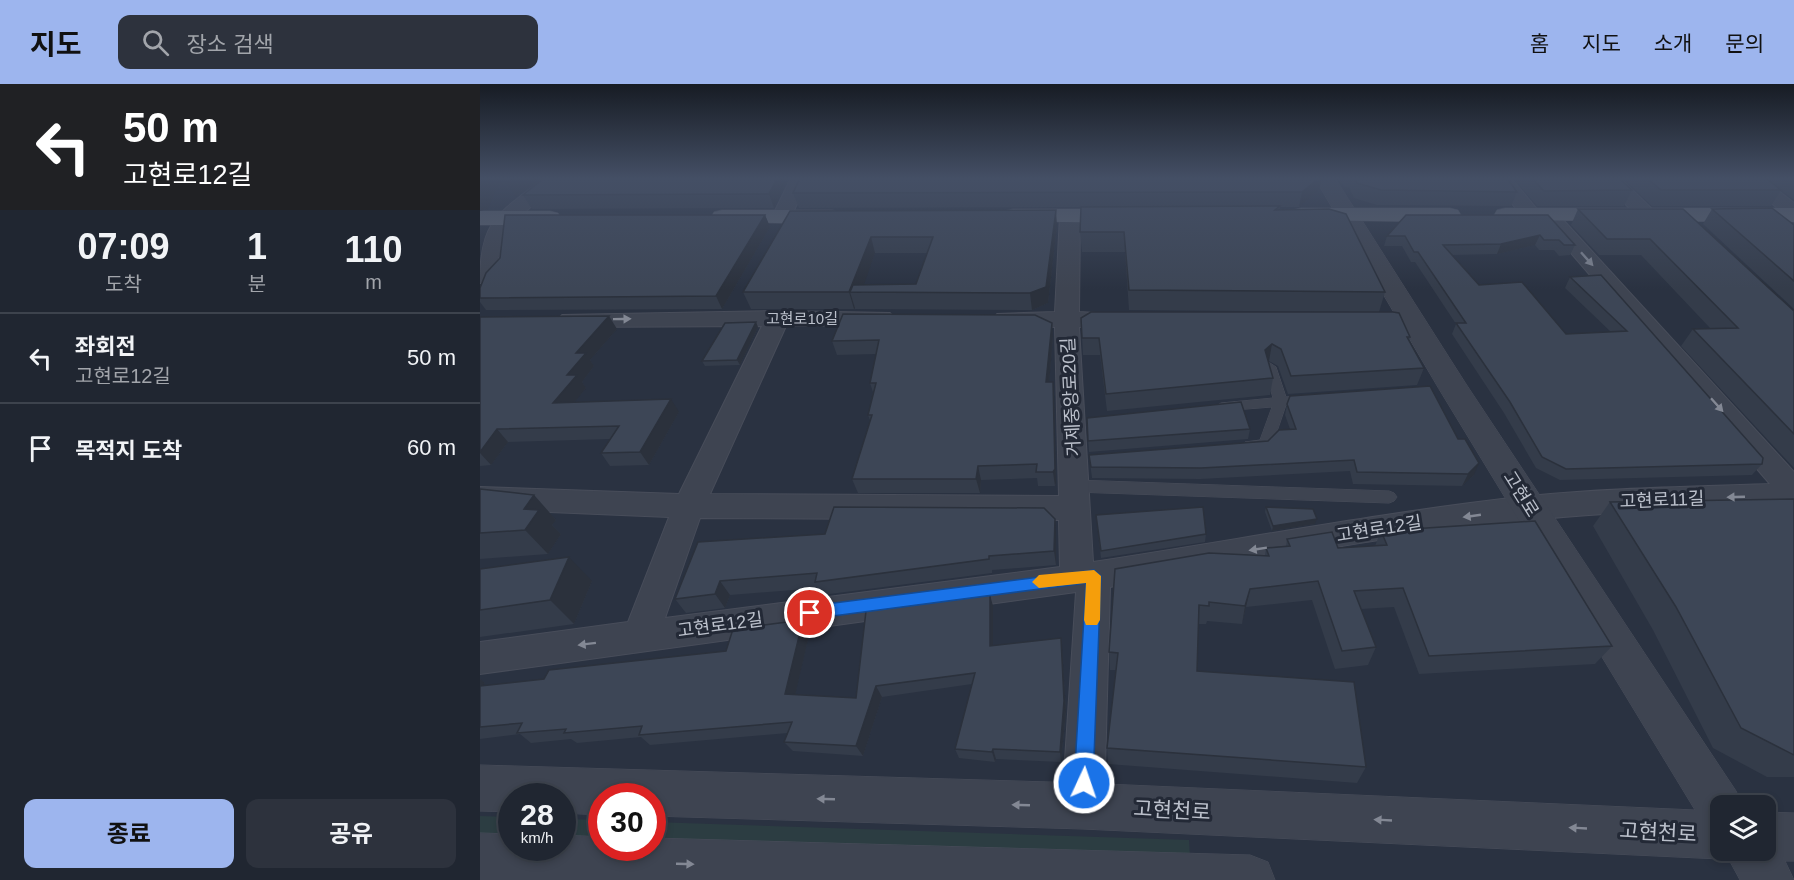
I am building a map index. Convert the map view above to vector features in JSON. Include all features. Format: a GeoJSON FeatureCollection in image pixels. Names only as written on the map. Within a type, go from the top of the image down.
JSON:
{"type":"FeatureCollection","features":[{"type":"Feature","properties":{"kind":"main road"},"geometry":{"type":"LineString","coordinates":[[1767,215],[1792,220]]}},
{"type":"Feature","properties":{"kind":"main road"},"geometry":{"type":"LineString","coordinates":[[991,216],[1144,216]]}},
{"type":"Feature","properties":{"kind":"main road"},"geometry":{"type":"LineString","coordinates":[[702,218],[782,224],[857,217]]}},
{"type":"Feature","properties":{"kind":"main road"},"geometry":{"type":"LineString","coordinates":[[480,218],[574,218]]}},
{"type":"Feature","properties":{"kind":"street"},"geometry":{"type":"LineString","coordinates":[[480,276],[504,219],[509,215]]}},
{"type":"Feature","properties":{"kind":"street"},"geometry":{"type":"LineString","coordinates":[[782,224],[785,215]]}},
{"type":"Feature","properties":{"kind":"street"},"geometry":{"type":"LineString","coordinates":[[1302,215],[1335,224],[1337,215]]}},
{"type":"Feature","properties":{"kind":"street","name":"고현로"},"geometry":{"type":"LineString","coordinates":[[1346,215],[1400,320],[1530,508],[1712,795]]}},
{"type":"Feature","properties":{"kind":"street"},"geometry":{"type":"LineString","coordinates":[[1360,215],[1377,225],[1401,215]]}},
{"type":"Feature","properties":{"kind":"street"},"geometry":{"type":"LineString","coordinates":[[1540,215],[1794,493]]}},
{"type":"Feature","properties":{"kind":"street"},"geometry":{"type":"LineString","coordinates":[[1678,215],[1703,239]]}},
{"type":"Feature","properties":{"kind":"street","name":"거제중앙로20길"},"geometry":{"type":"LineString","coordinates":[[1070,216],[1067,320],[1078,421],[1077,479],[1086,577],[1083,806]]}},
{"type":"Feature","properties":{"kind":"street","name":"고현로10길"},"geometry":{"type":"LineString","coordinates":[[550,320],[736,308],[778,318],[905,318]]}},
{"type":"Feature","properties":{"kind":"street"},"geometry":{"type":"LineString","coordinates":[[640,637],[689,506],[778,318]]}},
{"type":"Feature","properties":{"kind":"street"},"geometry":{"type":"LineString","coordinates":[[986,319],[1139,320]]}},
{"type":"Feature","properties":{"kind":"street"},"geometry":{"type":"LineString","coordinates":[[480,498],[689,506],[1077,479]]}},
{"type":"Feature","properties":{"kind":"street","name":"고현로11길"},"geometry":{"type":"LineString","coordinates":[[1530,508],[1620,501],[1794,493]]}},
{"type":"Feature","properties":{"kind":"street","name":"고현로12길"},"geometry":{"type":"LineString","coordinates":[[480,658],[1086,577],[1392,527],[1530,508]]}},
{"type":"Feature","properties":{"kind":"street","name":"고현천로"},"geometry":{"type":"LineString","coordinates":[[480,788],[1083,806],[1710,835]]}},
{"type":"Feature","properties":{"kind":"street"},"geometry":{"type":"LineString","coordinates":[[1776,836],[1794,837]]}},
{"type":"Feature","properties":{"kind":"street"},"geometry":{"type":"LineString","coordinates":[[480,857],[1250,880]]}},
{"type":"Feature","properties":{"kind":"street"},"geometry":{"type":"LineString","coordinates":[[1756,861],[1769,880]]}},
{"type":"Feature","properties":{"kind":"lane"},"geometry":{"type":"LineString","coordinates":[[1232,448],[1266,445],[1281,401],[1270,367]]}},
{"type":"Feature","properties":{"kind":"lane"},"geometry":{"type":"LineString","coordinates":[[1211,408],[1327,398]]}},
{"type":"Feature","properties":{"kind":"lane"},"geometry":{"type":"LineString","coordinates":[[1077,479],[1389,498]]}},
{"type":"Feature","properties":{"kind":"shaded area"},"geometry":{"type":"Polygon","coordinates":[[[480,816],[498,817],[498,835],[480,834],[480,816]]]}},
{"type":"Feature","properties":{"kind":"shaded area"},"geometry":{"type":"Polygon","coordinates":[[[576,819],[588,820],[588,838],[576,837],[576,819]]]}},
{"type":"Feature","properties":{"kind":"shaded area"},"geometry":{"type":"Polygon","coordinates":[[[666,822],[1189,840],[1190,858],[666,840],[666,822]]]}},
{"type":"Feature","properties":{"kind":"building"},"geometry":{"type":"Polygon","coordinates":[[[505,215],[765,215],[716,296],[480,298],[480,288],[486,273],[500,258],[505,215]]]}},
{"type":"Feature","properties":{"kind":"building"},"geometry":{"type":"Polygon","coordinates":[[[788,215],[1055,215],[1046,287],[1030,293],[850,292],[853,285],[916,284],[933,237],[871,237],[849,292],[743,292],[788,215]]]}},
{"type":"Feature","properties":{"kind":"building"},"geometry":{"type":"Polygon","coordinates":[[[1081,215],[1347,215],[1385,292],[1129,290],[1124,232],[1080,232],[1081,215]]]}},
{"type":"Feature","properties":{"kind":"building"},"geometry":{"type":"Polygon","coordinates":[[[1406,215],[1548,215],[1575,245],[1564,245],[1559,240],[1544,240],[1540,235],[1501,244],[1443,245],[1479,285],[1522,282],[1566,334],[1627,331],[1570,277],[1601,275],[1763,458],[1762,464],[1566,469],[1542,457],[1510,402],[1456,323],[1466,323],[1418,252],[1414,252],[1405,236],[1387,236],[1406,215]]]}},
{"type":"Feature","properties":{"kind":"building"},"geometry":{"type":"Polygon","coordinates":[[[1584,215],[1690,215],[1794,311],[1794,434],[1693,329],[1738,328],[1650,239],[1607,239],[1584,215]]]}},
{"type":"Feature","properties":{"kind":"building"},"geometry":{"type":"Polygon","coordinates":[[[1719,215],[1781,215],[1794,225],[1794,281],[1719,215]]]}},
{"type":"Feature","properties":{"kind":"building"},"geometry":{"type":"Polygon","coordinates":[[[1091,312],[1399,313],[1410,337],[1407,337],[1424,368],[1291,376],[1281,349],[1272,344],[1265,350],[1273,378],[1106,394],[1099,338],[1082,338],[1081,318],[1091,312]]]}},
{"type":"Feature","properties":{"kind":"building"},"geometry":{"type":"Polygon","coordinates":[[[843,314],[1035,315],[1052,323],[1046,382],[1053,382],[1055,469],[1053,472],[1036,472],[1037,464],[978,466],[976,479],[852,479],[872,415],[868,415],[876,383],[870,383],[879,340],[832,341],[843,314]]]}},
{"type":"Feature","properties":{"kind":"building"},"geometry":{"type":"Polygon","coordinates":[[[609,316],[576,353],[586,353],[567,375],[577,375],[553,403],[671,399],[640,452],[601,453],[619,426],[497,429],[480,452],[480,317],[609,316]]]}},
{"type":"Feature","properties":{"kind":"building"},"geometry":{"type":"Polygon","coordinates":[[[756,322],[737,360],[702,361],[725,323],[756,322]]]}},
{"type":"Feature","properties":{"kind":"building"},"geometry":{"type":"Polygon","coordinates":[[[1430,386],[1458,439],[1465,439],[1479,463],[1468,474],[1357,472],[1354,460],[1201,468],[1091,467],[1089,455],[1268,441],[1279,430],[1296,429],[1287,404],[1290,396],[1430,386]]]}},
{"type":"Feature","properties":{"kind":"building"},"geometry":{"type":"Polygon","coordinates":[[[1241,402],[1250,429],[1088,441],[1087,418],[1241,402]]]}},
{"type":"Feature","properties":{"kind":"building"},"geometry":{"type":"Polygon","coordinates":[[[480,489],[534,495],[524,509],[539,510],[525,530],[480,533],[480,489]]]}},
{"type":"Feature","properties":{"kind":"building"},"geometry":{"type":"Polygon","coordinates":[[[1794,499],[1794,755],[1741,728],[1676,607],[1610,502],[1794,499]]]}},
{"type":"Feature","properties":{"kind":"building"},"geometry":{"type":"Polygon","coordinates":[[[834,507],[1044,508],[1055,519],[1054,551],[989,556],[989,559],[815,582],[817,573],[720,581],[715,594],[675,599],[698,542],[825,534],[834,507]]]}},
{"type":"Feature","properties":{"kind":"building"},"geometry":{"type":"Polygon","coordinates":[[[1203,507],[1206,534],[1101,551],[1096,515],[1203,507]]]}},
{"type":"Feature","properties":{"kind":"building"},"geometry":{"type":"Polygon","coordinates":[[[1266,507],[1313,509],[1317,519],[1273,526],[1266,507]]]}},
{"type":"Feature","properties":{"kind":"building"},"geometry":{"type":"Polygon","coordinates":[[[1535,521],[1612,646],[1429,656],[1403,588],[1354,591],[1376,647],[1342,651],[1318,581],[1250,589],[1245,606],[1209,602],[1209,606],[1199,605],[1197,671],[1354,682],[1366,767],[1107,748],[1118,653],[1109,652],[1115,569],[1209,553],[1269,556],[1266,548],[1290,546],[1287,539],[1332,532],[1338,548],[1387,545],[1381,531],[1535,521]]]}},
{"type":"Feature","properties":{"kind":"building"},"geometry":{"type":"Polygon","coordinates":[[[569,557],[550,600],[480,610],[480,569],[569,557]]]}},
{"type":"Feature","properties":{"kind":"building"},"geometry":{"type":"Polygon","coordinates":[[[990,595],[990,646],[1061,638],[1064,701],[1060,752],[993,749],[992,752],[955,749],[975,673],[876,686],[856,746],[784,742],[792,722],[639,735],[642,726],[564,733],[566,729],[517,733],[522,723],[480,727],[480,686],[544,679],[549,670],[726,651],[733,629],[803,620],[785,694],[856,698],[866,611],[990,595]]]}},
{"type":"Feature","properties":{"kind":"slow traffic"},"geometry":{"type":"LineString","coordinates":[[1039,582],[1094,576],[1092,620]]}},
{"type":"Feature","properties":{"kind":"route"},"geometry":{"type":"LineString","coordinates":[[810,613],[1015,584],[1094,576],[1084,783]]}}]}
